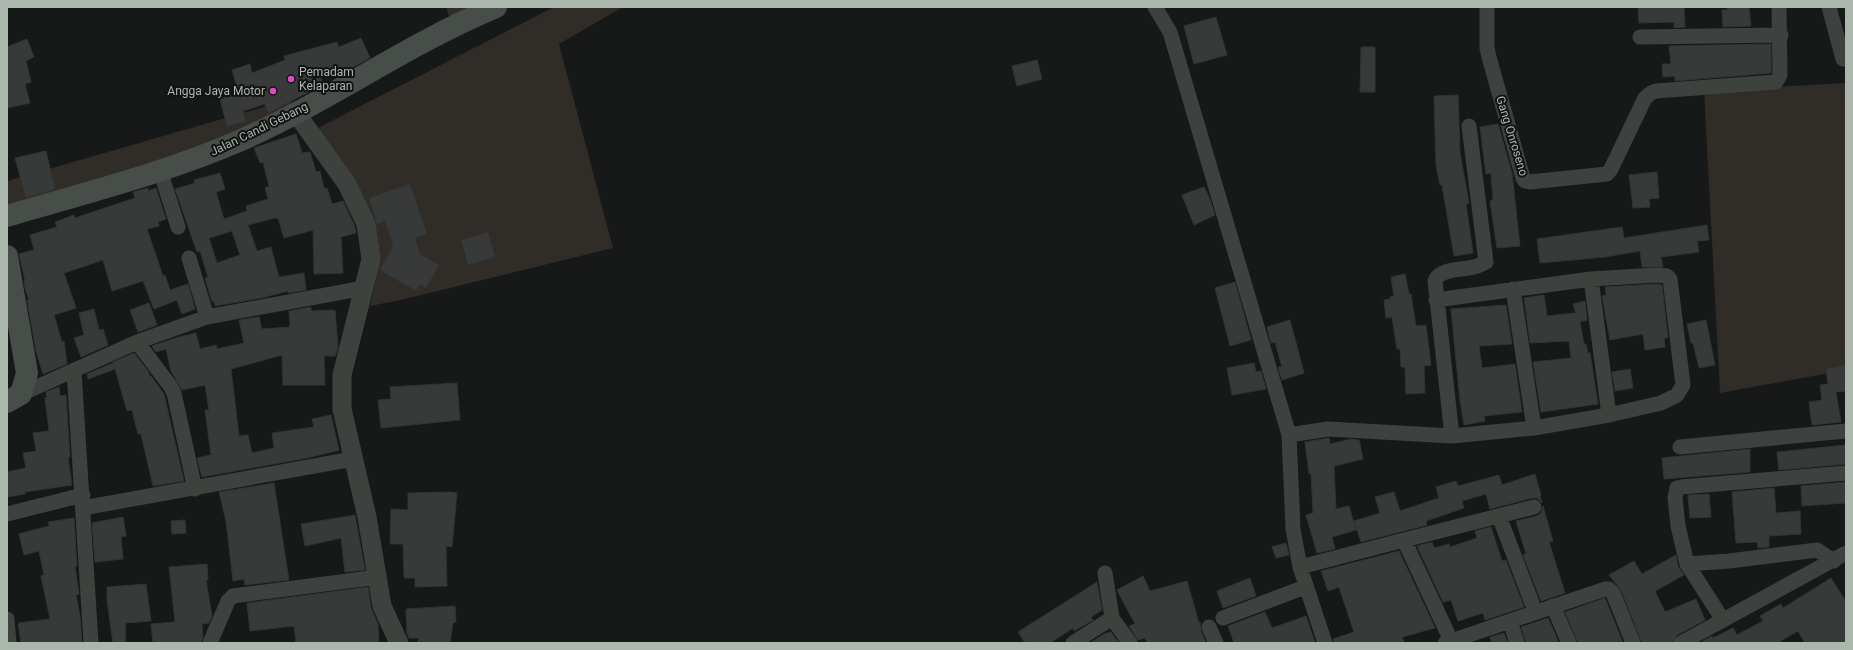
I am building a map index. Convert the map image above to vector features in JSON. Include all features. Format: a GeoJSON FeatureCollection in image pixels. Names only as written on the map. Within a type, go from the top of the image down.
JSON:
{"type":"FeatureCollection","features":[{"type":"Feature","properties":{"kind":"main road","name":"Jalan Candi Gebang"},"geometry":{"type":"LineString","coordinates":[[7,216],[195,159],[240,140],[296,113],[422,42],[496,7]]}},
{"type":"Feature","properties":{"kind":"main road"},"geometry":{"type":"LineString","coordinates":[[7,256],[26,373],[14,398]]}},
{"type":"Feature","properties":{"kind":"street"},"geometry":{"type":"LineString","coordinates":[[1155,7],[1170,32],[1289,435],[1293,529],[1305,586],[1325,643]]}},
{"type":"Feature","properties":{"kind":"street","name":"Gang Onroseno"},"geometry":{"type":"LineString","coordinates":[[1487,7],[1487,48],[1489,57],[1523,178],[1525,181],[1530,182],[1607,174],[1645,98],[1651,93],[1656,91],[1776,82],[1780,75],[1781,35]]}},
{"type":"Feature","properties":{"kind":"street"},"geometry":{"type":"LineString","coordinates":[[1640,37],[1781,35],[1779,7]]}},
{"type":"Feature","properties":{"kind":"street"},"geometry":{"type":"LineString","coordinates":[[1829,7],[1843,59]]}},
{"type":"Feature","properties":{"kind":"street"},"geometry":{"type":"LineString","coordinates":[[296,113],[347,184],[366,224],[371,259],[342,375],[342,409],[367,517],[382,606],[399,643]]}},
{"type":"Feature","properties":{"kind":"street"},"geometry":{"type":"LineString","coordinates":[[1452,436],[1435,281],[1436,276],[1441,273],[1476,267],[1486,262],[1469,126]]}},
{"type":"Feature","properties":{"kind":"street"},"geometry":{"type":"LineString","coordinates":[[160,170],[178,227]]}},
{"type":"Feature","properties":{"kind":"street"},"geometry":{"type":"LineString","coordinates":[[189,258],[207,317]]}},
{"type":"Feature","properties":{"kind":"street"},"geometry":{"type":"LineString","coordinates":[[1289,435],[1328,429],[1452,436],[1534,428],[1609,415],[1661,403],[1677,395],[1683,385],[1670,279],[1667,276],[1657,275],[1591,279],[1436,300]]}},
{"type":"Feature","properties":{"kind":"street"},"geometry":{"type":"LineString","coordinates":[[1591,279],[1609,415]]}},
{"type":"Feature","properties":{"kind":"street"},"geometry":{"type":"LineString","coordinates":[[14,398],[137,342],[207,317],[364,288]]}},
{"type":"Feature","properties":{"kind":"street"},"geometry":{"type":"LineString","coordinates":[[1513,289],[1534,428]]}},
{"type":"Feature","properties":{"kind":"street"},"geometry":{"type":"LineString","coordinates":[[137,342],[171,387],[177,405],[195,489]]}},
{"type":"Feature","properties":{"kind":"street"},"geometry":{"type":"LineString","coordinates":[[74,371],[91,643]]}},
{"type":"Feature","properties":{"kind":"street"},"geometry":{"type":"LineString","coordinates":[[1680,447],[1846,431]]}},
{"type":"Feature","properties":{"kind":"street"},"geometry":{"type":"LineString","coordinates":[[7,514],[83,502],[195,489],[353,459]]}},
{"type":"Feature","properties":{"kind":"street"},"geometry":{"type":"LineString","coordinates":[[1723,620],[1687,564],[1678,526],[1675,498],[1677,488],[1681,486],[1846,473]]}},
{"type":"Feature","properties":{"kind":"street"},"geometry":{"type":"LineString","coordinates":[[1300,567],[1534,507]]}},
{"type":"Feature","properties":{"kind":"street"},"geometry":{"type":"LineString","coordinates":[[1499,516],[1532,603]]}},
{"type":"Feature","properties":{"kind":"street"},"geometry":{"type":"LineString","coordinates":[[1404,540],[1446,638],[1510,622],[1553,606],[1609,589],[1613,593],[1633,643]]}},
{"type":"Feature","properties":{"kind":"street"},"geometry":{"type":"LineString","coordinates":[[1687,564],[1729,561],[1817,550],[1840,557]]}},
{"type":"Feature","properties":{"kind":"street"},"geometry":{"type":"LineString","coordinates":[[1681,643],[1840,557]]}},
{"type":"Feature","properties":{"kind":"street"},"geometry":{"type":"LineString","coordinates":[[1106,573],[1112,618],[1130,643]]}},
{"type":"Feature","properties":{"kind":"street"},"geometry":{"type":"LineString","coordinates":[[210,643],[228,600],[233,596],[378,577]]}},
{"type":"Feature","properties":{"kind":"street"},"geometry":{"type":"LineString","coordinates":[[1223,618],[1305,586]]}},
{"type":"Feature","properties":{"kind":"street"},"geometry":{"type":"LineString","coordinates":[[1553,606],[1569,643]]}},
{"type":"Feature","properties":{"kind":"street"},"geometry":{"type":"LineString","coordinates":[[1073,643],[1112,618]]}},
{"type":"Feature","properties":{"kind":"street"},"geometry":{"type":"LineString","coordinates":[[7,619],[9,643]]}},
{"type":"Feature","properties":{"kind":"street"},"geometry":{"type":"LineString","coordinates":[[1510,622],[1517,643]]}},
{"type":"Feature","properties":{"kind":"street"},"geometry":{"type":"LineString","coordinates":[[1209,627],[1216,643]]}},
{"type":"Feature","properties":{"kind":"shaded area"},"geometry":{"type":"Polygon","coordinates":[[[446,7],[482,7],[452,24],[446,7]]]}},
{"type":"Feature","properties":{"kind":"shaded area"},"geometry":{"type":"Polygon","coordinates":[[[554,7],[623,7],[559,44],[613,248],[401,300],[370,306],[378,269],[314,130],[554,7]]]}},
{"type":"Feature","properties":{"kind":"shaded area"},"geometry":{"type":"Polygon","coordinates":[[[1846,83],[1846,370],[1720,393],[1704,91],[1846,83]]]}},
{"type":"Feature","properties":{"kind":"shaded area"},"geometry":{"type":"Polygon","coordinates":[[[291,97],[296,123],[7,224],[7,181],[264,107],[291,97]]]}},
{"type":"Feature","properties":{"kind":"building"},"geometry":{"type":"Polygon","coordinates":[[[1638,7],[1684,7],[1685,27],[1674,28],[1674,22],[1639,23],[1638,7]]]}},
{"type":"Feature","properties":{"kind":"building"},"geometry":{"type":"Polygon","coordinates":[[[1727,7],[1749,7],[1751,26],[1723,27],[1722,10],[1727,10],[1727,7]]]}},
{"type":"Feature","properties":{"kind":"building"},"geometry":{"type":"Polygon","coordinates":[[[1216,17],[1227,55],[1194,64],[1184,26],[1216,17]]]}},
{"type":"Feature","properties":{"kind":"building"},"geometry":{"type":"Polygon","coordinates":[[[361,38],[370,58],[353,67],[321,77],[322,85],[268,113],[265,104],[243,111],[246,121],[227,126],[220,99],[239,94],[232,70],[250,64],[252,73],[285,60],[284,56],[337,42],[339,47],[361,38]]]}},
{"type":"Feature","properties":{"kind":"building"},"geometry":{"type":"Polygon","coordinates":[[[27,39],[34,57],[26,61],[31,82],[25,84],[30,103],[7,108],[7,47],[27,39]]]}},
{"type":"Feature","properties":{"kind":"building"},"geometry":{"type":"Polygon","coordinates":[[[1771,44],[1771,73],[1675,81],[1675,76],[1663,77],[1662,64],[1671,64],[1669,46],[1771,44]]]}},
{"type":"Feature","properties":{"kind":"building"},"geometry":{"type":"Polygon","coordinates":[[[1361,47],[1375,47],[1375,92],[1360,92],[1361,47]]]}},
{"type":"Feature","properties":{"kind":"building"},"geometry":{"type":"Polygon","coordinates":[[[1037,60],[1042,79],[1017,86],[1012,66],[1037,60]]]}},
{"type":"Feature","properties":{"kind":"building"},"geometry":{"type":"Polygon","coordinates":[[[1458,95],[1460,153],[1469,203],[1466,204],[1473,253],[1454,256],[1442,185],[1440,185],[1436,165],[1434,96],[1458,95]]]}},
{"type":"Feature","properties":{"kind":"building"},"geometry":{"type":"Polygon","coordinates":[[[1498,124],[1512,173],[1520,246],[1497,248],[1490,201],[1493,200],[1491,173],[1486,174],[1480,127],[1498,124]]]}},
{"type":"Feature","properties":{"kind":"building"},"geometry":{"type":"Polygon","coordinates":[[[296,134],[302,153],[310,152],[316,172],[320,171],[324,188],[327,188],[332,204],[343,201],[355,227],[356,233],[341,237],[343,273],[314,274],[313,230],[284,238],[278,218],[248,225],[257,251],[271,247],[279,277],[304,273],[306,290],[288,293],[288,291],[261,298],[215,306],[214,301],[212,302],[205,278],[208,277],[200,251],[197,252],[175,189],[195,183],[194,180],[220,173],[225,189],[216,192],[224,219],[247,211],[246,206],[268,199],[265,188],[269,186],[263,162],[260,163],[254,148],[296,134]],[[232,231],[209,238],[217,263],[240,255],[232,231]]]}},
{"type":"Feature","properties":{"kind":"building"},"geometry":{"type":"Polygon","coordinates":[[[46,151],[55,189],[26,198],[15,158],[46,151]]]}},
{"type":"Feature","properties":{"kind":"building"},"geometry":{"type":"Polygon","coordinates":[[[1657,172],[1659,198],[1649,199],[1650,207],[1633,208],[1629,175],[1657,172]]]}},
{"type":"Feature","properties":{"kind":"building"},"geometry":{"type":"Polygon","coordinates":[[[410,184],[427,234],[415,238],[420,254],[439,265],[426,288],[420,284],[416,291],[380,270],[393,246],[385,221],[377,224],[369,198],[410,184]]]}},
{"type":"Feature","properties":{"kind":"building"},"geometry":{"type":"Polygon","coordinates":[[[1204,187],[1215,215],[1194,225],[1182,195],[1204,187]]]}},
{"type":"Feature","properties":{"kind":"building"},"geometry":{"type":"Polygon","coordinates":[[[148,188],[148,191],[156,188],[166,219],[158,222],[159,226],[147,229],[163,276],[165,275],[170,290],[188,284],[195,309],[182,314],[177,300],[154,309],[143,281],[112,291],[103,260],[64,273],[76,308],[54,315],[62,342],[64,341],[67,364],[43,374],[36,351],[27,300],[29,300],[25,288],[25,280],[19,254],[34,250],[30,235],[57,227],[55,222],[74,215],[75,218],[135,198],[133,192],[148,188]]]}},
{"type":"Feature","properties":{"kind":"building"},"geometry":{"type":"Polygon","coordinates":[[[1707,225],[1709,240],[1697,241],[1699,252],[1661,257],[1663,267],[1642,267],[1640,251],[1605,257],[1540,263],[1537,239],[1622,227],[1624,238],[1707,225]]]}},
{"type":"Feature","properties":{"kind":"building"},"geometry":{"type":"Polygon","coordinates":[[[488,232],[495,257],[468,265],[461,240],[488,232]]]}},
{"type":"Feature","properties":{"kind":"building"},"geometry":{"type":"Polygon","coordinates":[[[1405,274],[1409,294],[1411,294],[1416,326],[1426,325],[1431,365],[1424,366],[1425,393],[1406,394],[1405,367],[1401,367],[1400,349],[1397,349],[1392,317],[1386,318],[1384,300],[1390,299],[1390,297],[1394,296],[1391,277],[1405,274]]]}},
{"type":"Feature","properties":{"kind":"building"},"geometry":{"type":"Polygon","coordinates":[[[1235,282],[1251,340],[1230,346],[1215,288],[1235,282]]]}},
{"type":"Feature","properties":{"kind":"building"},"geometry":{"type":"Polygon","coordinates":[[[1662,285],[1668,338],[1664,338],[1665,347],[1645,350],[1643,334],[1610,340],[1602,296],[1606,295],[1605,287],[1662,285]]]}},
{"type":"Feature","properties":{"kind":"building"},"geometry":{"type":"Polygon","coordinates":[[[1544,295],[1547,316],[1576,313],[1573,304],[1585,301],[1587,320],[1580,322],[1584,344],[1586,344],[1588,353],[1590,353],[1598,404],[1541,412],[1533,362],[1571,358],[1569,341],[1530,343],[1524,298],[1544,295]]]}},
{"type":"Feature","properties":{"kind":"building"},"geometry":{"type":"Polygon","coordinates":[[[149,303],[157,325],[138,332],[130,310],[149,303]]]}},
{"type":"Feature","properties":{"kind":"building"},"geometry":{"type":"Polygon","coordinates":[[[1506,305],[1512,344],[1479,346],[1482,368],[1515,364],[1522,412],[1484,416],[1485,421],[1464,425],[1460,401],[1451,309],[1506,305]]]}},
{"type":"Feature","properties":{"kind":"building"},"geometry":{"type":"Polygon","coordinates":[[[311,307],[311,311],[335,310],[338,347],[335,356],[324,356],[325,385],[283,385],[282,355],[231,369],[239,436],[248,435],[252,453],[274,448],[272,433],[314,427],[312,419],[331,415],[339,450],[307,458],[202,477],[197,458],[211,455],[205,410],[209,410],[205,385],[182,390],[171,371],[166,349],[156,352],[152,346],[196,333],[200,349],[216,345],[217,349],[244,343],[239,320],[259,317],[262,329],[290,327],[289,311],[311,307]]]}},
{"type":"Feature","properties":{"kind":"building"},"geometry":{"type":"Polygon","coordinates":[[[94,309],[99,330],[103,329],[108,345],[81,357],[74,338],[84,335],[79,313],[94,309]]]}},
{"type":"Feature","properties":{"kind":"building"},"geometry":{"type":"Polygon","coordinates":[[[1290,320],[1304,373],[1282,380],[1278,367],[1282,367],[1275,342],[1271,343],[1267,327],[1290,320]]]}},
{"type":"Feature","properties":{"kind":"building"},"geometry":{"type":"Polygon","coordinates":[[[1706,320],[1715,365],[1699,368],[1687,324],[1706,320]]]}},
{"type":"Feature","properties":{"kind":"building"},"geometry":{"type":"Polygon","coordinates":[[[134,353],[148,371],[150,377],[151,376],[164,394],[184,481],[153,486],[141,434],[138,434],[132,410],[127,411],[113,362],[134,353]]]}},
{"type":"Feature","properties":{"kind":"building"},"geometry":{"type":"Polygon","coordinates":[[[113,363],[115,369],[88,379],[87,374],[113,363]]]}},
{"type":"Feature","properties":{"kind":"building"},"geometry":{"type":"Polygon","coordinates":[[[1254,363],[1256,372],[1261,371],[1266,389],[1232,395],[1227,368],[1254,363]]]}},
{"type":"Feature","properties":{"kind":"building"},"geometry":{"type":"Polygon","coordinates":[[[1846,365],[1846,391],[1836,392],[1841,422],[1812,425],[1809,402],[1822,400],[1820,385],[1828,384],[1826,369],[1846,365]]]}},
{"type":"Feature","properties":{"kind":"building"},"geometry":{"type":"Polygon","coordinates":[[[1630,369],[1633,388],[1615,391],[1612,372],[1630,369]]]}},
{"type":"Feature","properties":{"kind":"building"},"geometry":{"type":"Polygon","coordinates":[[[457,383],[460,420],[381,428],[378,400],[391,399],[390,387],[457,383]]]}},
{"type":"Feature","properties":{"kind":"building"},"geometry":{"type":"Polygon","coordinates":[[[59,387],[60,396],[66,395],[70,457],[68,457],[72,485],[25,492],[25,494],[7,497],[7,472],[26,468],[23,453],[36,451],[33,433],[49,431],[45,398],[47,397],[46,392],[59,387]]]}},
{"type":"Feature","properties":{"kind":"building"},"geometry":{"type":"Polygon","coordinates":[[[1329,438],[1330,444],[1351,439],[1359,440],[1363,459],[1334,466],[1336,509],[1349,506],[1356,530],[1332,537],[1335,549],[1317,553],[1306,515],[1313,513],[1311,473],[1309,474],[1305,442],[1329,438]]]}},
{"type":"Feature","properties":{"kind":"building"},"geometry":{"type":"Polygon","coordinates":[[[1846,445],[1846,464],[1779,470],[1777,452],[1846,445]]]}},
{"type":"Feature","properties":{"kind":"building"},"geometry":{"type":"Polygon","coordinates":[[[1750,449],[1750,472],[1664,479],[1662,458],[1750,449]]]}},
{"type":"Feature","properties":{"kind":"building"},"geometry":{"type":"Polygon","coordinates":[[[1535,474],[1542,503],[1537,498],[1532,498],[1490,509],[1486,494],[1462,501],[1464,508],[1426,521],[1427,525],[1361,542],[1354,521],[1380,513],[1375,497],[1394,492],[1400,511],[1439,498],[1436,487],[1456,481],[1458,486],[1499,475],[1502,485],[1535,474]]]}},
{"type":"Feature","properties":{"kind":"building"},"geometry":{"type":"Polygon","coordinates":[[[1846,482],[1846,503],[1802,506],[1801,486],[1846,482]]]}},
{"type":"Feature","properties":{"kind":"building"},"geometry":{"type":"Polygon","coordinates":[[[274,483],[289,580],[245,585],[244,579],[233,581],[226,521],[219,492],[274,483]]]}},
{"type":"Feature","properties":{"kind":"building"},"geometry":{"type":"Polygon","coordinates":[[[1774,488],[1776,513],[1800,511],[1801,534],[1769,536],[1769,547],[1758,548],[1757,542],[1736,543],[1732,492],[1774,488]]]}},
{"type":"Feature","properties":{"kind":"building"},"geometry":{"type":"Polygon","coordinates":[[[408,493],[457,493],[452,547],[446,546],[447,586],[415,587],[415,578],[404,578],[403,544],[390,544],[391,509],[408,510],[408,493]]]}},
{"type":"Feature","properties":{"kind":"building"},"geometry":{"type":"Polygon","coordinates":[[[1709,494],[1711,517],[1690,518],[1688,495],[1709,494]]]}},
{"type":"Feature","properties":{"kind":"building"},"geometry":{"type":"Polygon","coordinates":[[[1543,506],[1553,541],[1549,542],[1565,593],[1541,601],[1523,555],[1526,554],[1516,521],[1537,516],[1541,513],[1543,506]]]}},
{"type":"Feature","properties":{"kind":"building"},"geometry":{"type":"Polygon","coordinates":[[[355,515],[365,570],[345,572],[341,538],[305,546],[301,524],[355,515]]]}},
{"type":"Feature","properties":{"kind":"building"},"geometry":{"type":"Polygon","coordinates":[[[123,517],[126,536],[121,537],[123,559],[95,562],[92,523],[123,517]]]}},
{"type":"Feature","properties":{"kind":"building"},"geometry":{"type":"Polygon","coordinates":[[[74,518],[77,566],[75,566],[79,594],[76,595],[80,616],[82,643],[21,643],[18,623],[50,619],[41,576],[44,575],[39,551],[24,555],[19,534],[49,526],[48,522],[74,518]]]}},
{"type":"Feature","properties":{"kind":"building"},"geometry":{"type":"Polygon","coordinates":[[[185,520],[186,533],[172,534],[171,521],[185,520]]]}},
{"type":"Feature","properties":{"kind":"building"},"geometry":{"type":"Polygon","coordinates":[[[1491,527],[1502,561],[1506,560],[1524,607],[1485,620],[1483,613],[1458,621],[1451,600],[1443,602],[1417,546],[1432,542],[1434,548],[1449,544],[1450,547],[1477,538],[1475,531],[1491,527]]]}},
{"type":"Feature","properties":{"kind":"building"},"geometry":{"type":"Polygon","coordinates":[[[1286,543],[1289,555],[1276,558],[1272,547],[1286,543]]]}},
{"type":"Feature","properties":{"kind":"building"},"geometry":{"type":"Polygon","coordinates":[[[1399,551],[1435,628],[1402,637],[1404,643],[1334,643],[1333,639],[1354,632],[1339,587],[1328,591],[1321,571],[1399,551]]]}},
{"type":"Feature","properties":{"kind":"building"},"geometry":{"type":"Polygon","coordinates":[[[1676,555],[1678,566],[1684,575],[1655,591],[1665,612],[1696,599],[1705,620],[1677,635],[1672,643],[1642,643],[1621,590],[1609,575],[1634,561],[1642,574],[1676,555]]]}},
{"type":"Feature","properties":{"kind":"building"},"geometry":{"type":"Polygon","coordinates":[[[207,564],[208,580],[206,580],[212,616],[209,623],[202,624],[203,637],[201,643],[153,643],[151,624],[175,622],[169,567],[207,564]]]}},
{"type":"Feature","properties":{"kind":"building"},"geometry":{"type":"Polygon","coordinates":[[[1143,576],[1150,591],[1187,581],[1199,623],[1200,622],[1201,631],[1206,643],[1147,643],[1145,638],[1138,640],[1129,626],[1135,624],[1117,590],[1143,576]]]}},
{"type":"Feature","properties":{"kind":"building"},"geometry":{"type":"Polygon","coordinates":[[[1250,578],[1256,596],[1223,608],[1217,591],[1250,578]]]}},
{"type":"Feature","properties":{"kind":"building"},"geometry":{"type":"Polygon","coordinates":[[[1831,578],[1846,602],[1846,643],[1805,643],[1798,631],[1777,643],[1700,643],[1712,636],[1713,638],[1733,628],[1737,635],[1763,621],[1760,616],[1781,604],[1783,608],[1831,578]]]}},
{"type":"Feature","properties":{"kind":"building"},"geometry":{"type":"Polygon","coordinates":[[[1097,582],[1102,610],[1091,617],[1093,620],[1074,631],[1073,628],[1050,643],[1025,643],[1018,632],[1097,582]]]}},
{"type":"Feature","properties":{"kind":"building"},"geometry":{"type":"Polygon","coordinates":[[[146,584],[151,621],[125,623],[126,643],[113,643],[107,600],[107,587],[146,584]]]}},
{"type":"Feature","properties":{"kind":"building"},"geometry":{"type":"Polygon","coordinates":[[[368,587],[371,608],[378,624],[379,643],[296,643],[294,626],[250,631],[247,603],[368,587]]]}},
{"type":"Feature","properties":{"kind":"building"},"geometry":{"type":"Polygon","coordinates":[[[1605,598],[1623,643],[1578,643],[1565,612],[1605,598]]]}},
{"type":"Feature","properties":{"kind":"building"},"geometry":{"type":"Polygon","coordinates":[[[455,606],[456,622],[453,623],[450,643],[417,643],[419,638],[409,638],[407,633],[406,609],[455,606]]]}},
{"type":"Feature","properties":{"kind":"building"},"geometry":{"type":"Polygon","coordinates":[[[1265,612],[1272,628],[1306,616],[1315,643],[1234,643],[1228,626],[1265,612]]]}},
{"type":"Feature","properties":{"kind":"building"},"geometry":{"type":"Polygon","coordinates":[[[1548,618],[1559,643],[1526,643],[1521,627],[1548,618]]]}},
{"type":"Feature","properties":{"kind":"building"},"geometry":{"type":"Polygon","coordinates":[[[1111,632],[1119,643],[1090,643],[1104,634],[1111,632]]]}},
{"type":"Feature","properties":{"kind":"building"},"geometry":{"type":"Polygon","coordinates":[[[1504,633],[1508,643],[1492,643],[1490,637],[1504,633]]]}},
{"type":"Feature","properties":{"kind":"place","name":"Pemadam Kelaparan"},"geometry":{"type":"Point","coordinates":[291,79]}},
{"type":"Feature","properties":{"kind":"place","name":"Angga Jaya Motor"},"geometry":{"type":"Point","coordinates":[273,91]}}]}
